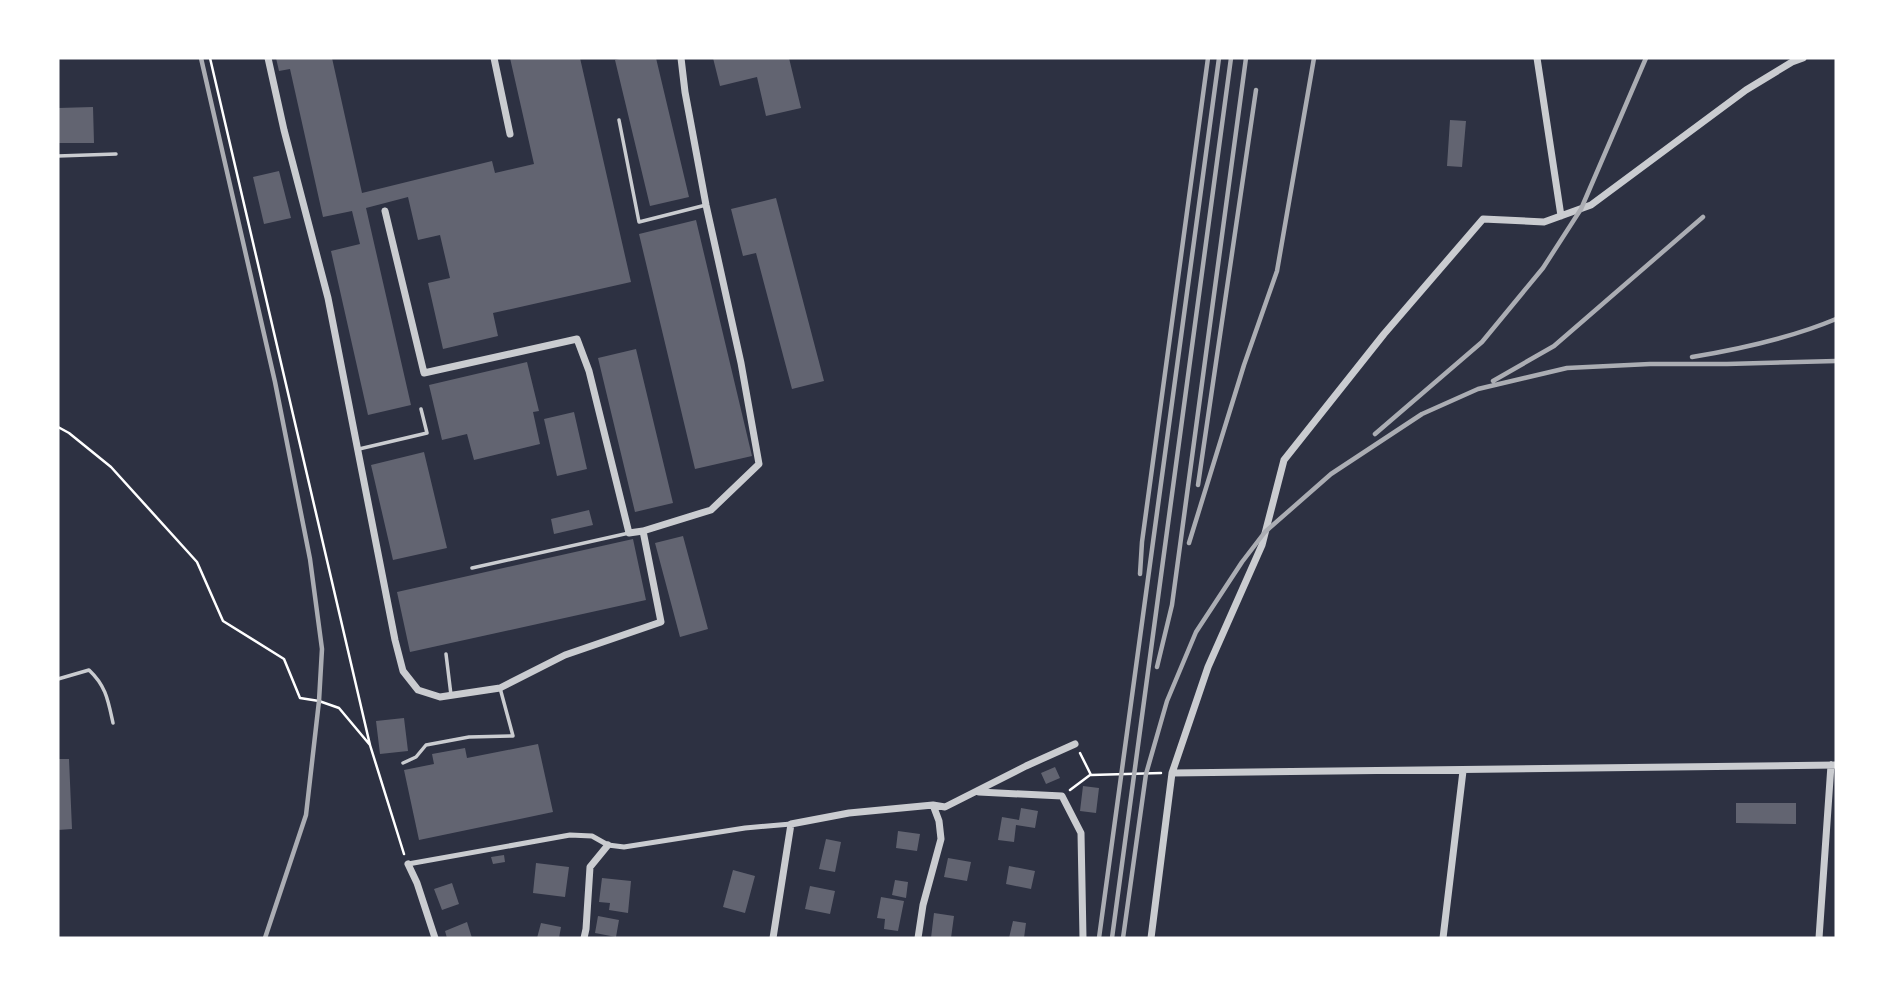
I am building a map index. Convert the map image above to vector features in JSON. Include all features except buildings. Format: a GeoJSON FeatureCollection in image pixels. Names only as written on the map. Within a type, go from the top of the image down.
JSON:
{"type":"FeatureCollection","features":[{"type":"Feature","properties":{"kind":"street"},"geometry":{"type":"LineString","coordinates":[[268,58],[328,298],[395,640],[403,671],[418,690],[440,697],[500,688],[565,655],[661,622],[643,531]]}},
{"type":"Feature","properties":{"kind":"street"},"geometry":{"type":"LineString","coordinates":[[494,58],[510,134]]}},
{"type":"Feature","properties":{"kind":"street"},"geometry":{"type":"LineString","coordinates":[[385,211],[424,373],[577,338],[589,371],[629,533],[711,510],[759,464],[741,363],[705,205],[681,58]]}},
{"type":"Feature","properties":{"kind":"street"},"geometry":{"type":"LineString","coordinates":[[1537,58],[1561,216]]}},
{"type":"Feature","properties":{"kind":"street"},"geometry":{"type":"LineString","coordinates":[[1151,938],[1172,773],[1208,667],[1262,545],[1284,460],[1384,334],[1483,219],[1544,222],[1591,205],[1746,90],[1803,58]]}},
{"type":"Feature","properties":{"kind":"street"},"geometry":{"type":"LineString","coordinates":[[435,938],[408,864],[570,835],[592,836],[608,845],[624,847],[745,828],[791,824],[849,813],[933,805],[945,807],[1075,744]]}},
{"type":"Feature","properties":{"kind":"street"},"geometry":{"type":"LineString","coordinates":[[1172,773],[1833,765],[1819,938]]}},
{"type":"Feature","properties":{"kind":"street"},"geometry":{"type":"LineString","coordinates":[[1443,938],[1463,771]]}},
{"type":"Feature","properties":{"kind":"street"},"geometry":{"type":"LineString","coordinates":[[976,792],[1062,796],[1082,833],[1083,938]]}},
{"type":"Feature","properties":{"kind":"street"},"geometry":{"type":"LineString","coordinates":[[918,938],[923,905],[941,839],[939,821],[933,805]]}},
{"type":"Feature","properties":{"kind":"street"},"geometry":{"type":"LineString","coordinates":[[773,938],[791,824]]}},
{"type":"Feature","properties":{"kind":"street"},"geometry":{"type":"LineString","coordinates":[[584,938],[590,867],[608,845]]}},
{"type":"Feature","properties":{"kind":"lane"},"geometry":{"type":"LineString","coordinates":[[619,121],[639,222],[705,205]]}},
{"type":"Feature","properties":{"kind":"lane"},"geometry":{"type":"LineString","coordinates":[[58,156],[116,154]]}},
{"type":"Feature","properties":{"kind":"lane"},"geometry":{"type":"LineString","coordinates":[[359,449],[427,433],[421,409]]}},
{"type":"Feature","properties":{"kind":"lane"},"geometry":{"type":"LineString","coordinates":[[472,568],[629,533]]}},
{"type":"Feature","properties":{"kind":"lane"},"geometry":{"type":"LineString","coordinates":[[446,654],[451,695]]}},
{"type":"Feature","properties":{"kind":"lane"},"geometry":{"type":"LineString","coordinates":[[58,679],[89,670],[107,692],[113,723]]}},
{"type":"Feature","properties":{"kind":"lane"},"geometry":{"type":"LineString","coordinates":[[403,763],[416,757],[426,745],[469,737],[513,736],[500,688]]}},
{"type":"Feature","properties":{"kind":"path"},"geometry":{"type":"LineString","coordinates":[[210,58],[370,745],[408,864]]}},
{"type":"Feature","properties":{"kind":"path"},"geometry":{"type":"LineString","coordinates":[[58,427],[111,467],[197,562],[223,621],[284,659],[300,698],[339,708],[370,745]]}},
{"type":"Feature","properties":{"kind":"path"},"geometry":{"type":"LineString","coordinates":[[1075,744],[1091,775]]}},
{"type":"Feature","properties":{"kind":"path"},"geometry":{"type":"LineString","coordinates":[[1062,796],[1091,775],[1172,773]]}},
{"type":"Feature","properties":{"kind":"railway"},"geometry":{"type":"LineString","coordinates":[[201,58],[275,382],[310,559],[322,649],[306,815],[265,938]]}},
{"type":"Feature","properties":{"kind":"railway"},"geometry":{"type":"LineString","coordinates":[[1140,574],[1142,542],[1208,58]]}},
{"type":"Feature","properties":{"kind":"railway"},"geometry":{"type":"LineString","coordinates":[[1099,938],[1219,58]]}},
{"type":"Feature","properties":{"kind":"railway"},"geometry":{"type":"LineString","coordinates":[[1112,938],[1231,58]]}},
{"type":"Feature","properties":{"kind":"railway"},"geometry":{"type":"LineString","coordinates":[[1157,667],[1172,605],[1246,58]]}},
{"type":"Feature","properties":{"kind":"railway"},"geometry":{"type":"LineString","coordinates":[[1189,543],[1244,365],[1277,271],[1314,58]]}},
{"type":"Feature","properties":{"kind":"railway"},"geometry":{"type":"LineString","coordinates":[[1375,434],[1482,342],[1543,268],[1581,209],[1646,58]]}},
{"type":"Feature","properties":{"kind":"railway"},"geometry":{"type":"LineString","coordinates":[[1198,485],[1256,90]]}},
{"type":"Feature","properties":{"kind":"railway"},"geometry":{"type":"LineString","coordinates":[[1493,381],[1554,346],[1703,217]]}},
{"type":"Feature","properties":{"kind":"railway"},"geometry":{"type":"LineString","coordinates":[[1692,357],[1765,342],[1836,319]]}},
{"type":"Feature","properties":{"kind":"railway"},"geometry":{"type":"LineString","coordinates":[[1123,938],[1146,774],[1167,701],[1196,632],[1265,532],[1331,474],[1422,414],[1478,389],[1567,368],[1836,361]]}}]}
